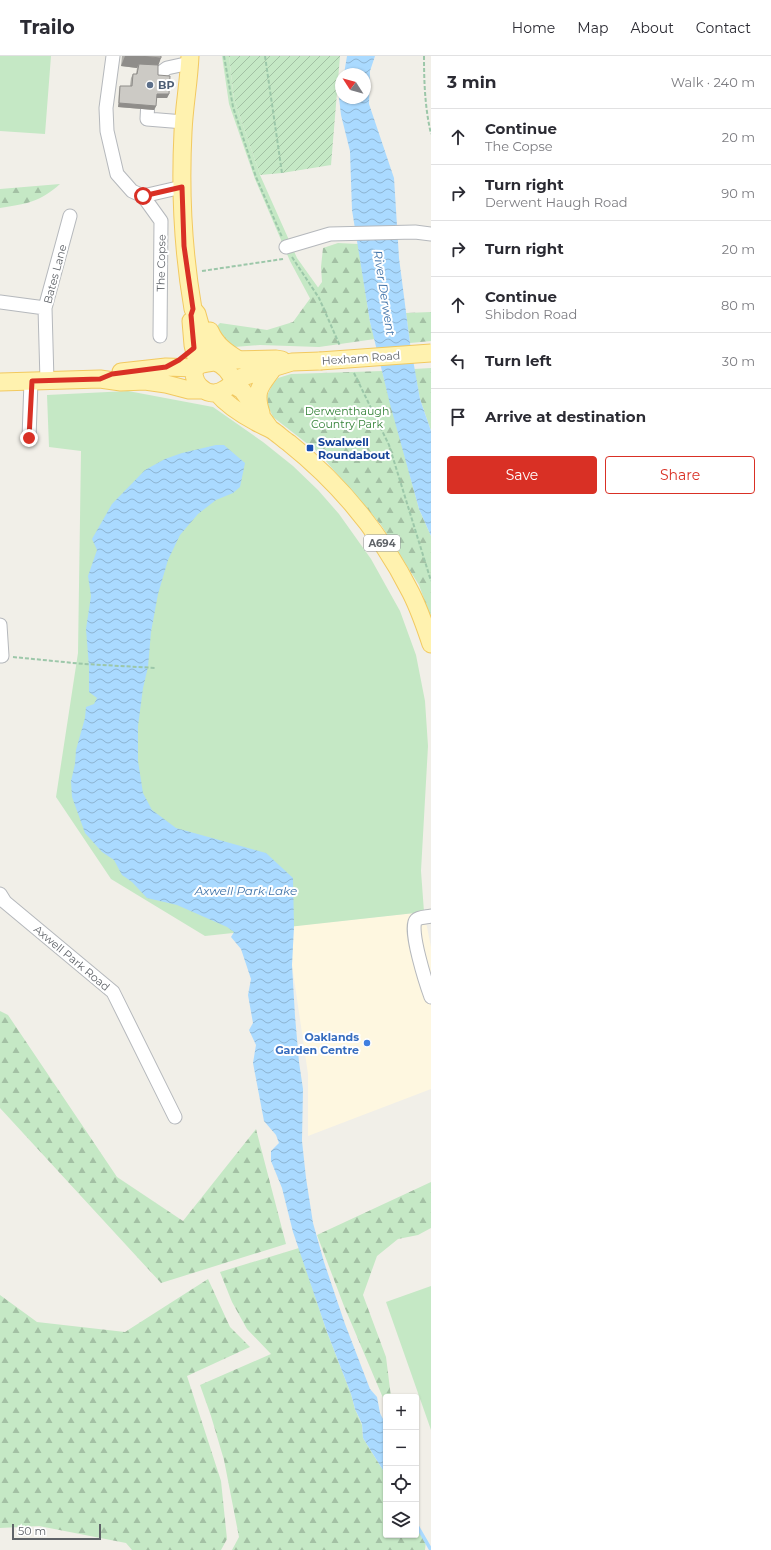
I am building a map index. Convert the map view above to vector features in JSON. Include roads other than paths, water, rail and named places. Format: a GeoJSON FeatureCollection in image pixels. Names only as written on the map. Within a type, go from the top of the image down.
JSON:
{"type":"FeatureCollection","features":[{"type":"Feature","properties":{"kind":"main road","name":"A694"},"geometry":{"type":"LineString","coordinates":[[190,59],[184,122],[182,187],[188,278],[193,309],[191,315],[197,367],[194,371],[195,378],[210,392],[256,422],[271,429],[308,459],[333,483],[375,533],[391,556],[412,593],[431,644]]}},
{"type":"Feature","properties":{"kind":"main road","name":"A694"},"geometry":{"type":"LineString","coordinates":[[188,278],[197,291],[204,316],[214,339],[225,352],[239,360]]}},
{"type":"Feature","properties":{"kind":"main road","name":"A694"},"geometry":{"type":"LineString","coordinates":[[193,309],[197,314],[204,339],[218,363],[227,369],[232,382],[242,390],[271,429]]}},
{"type":"Feature","properties":{"kind":"main road"},"geometry":{"type":"LineString","coordinates":[[166,367],[179,360],[194,348]]}},
{"type":"Feature","properties":{"kind":"main road","name":"Hexham Road"},"geometry":{"type":"LineString","coordinates":[[218,363],[228,360],[276,359],[292,362],[320,361],[431,353]]}},
{"type":"Feature","properties":{"kind":"main road","name":"Hexham Road"},"geometry":{"type":"LineString","coordinates":[[232,382],[292,362]]}},
{"type":"Feature","properties":{"kind":"main road"},"geometry":{"type":"LineString","coordinates":[[100,379],[112,374],[166,367],[197,367],[218,363]]}},
{"type":"Feature","properties":{"kind":"main road"},"geometry":{"type":"LineString","coordinates":[[261,415],[258,405],[257,392],[274,367]]}},
{"type":"Feature","properties":{"kind":"main road"},"geometry":{"type":"LineString","coordinates":[[0,382],[100,379],[121,382],[150,382],[190,390],[210,392],[223,391],[232,382]]}},
{"type":"Feature","properties":{"kind":"street","name":"The Copse"},"geometry":{"type":"LineString","coordinates":[[113,56],[106,108],[107,131],[117,174],[132,191],[143,196],[161,221],[160,336]]}},
{"type":"Feature","properties":{"kind":"street"},"geometry":{"type":"LineString","coordinates":[[184,122],[147,119],[149,80],[167,68],[190,59]]}},
{"type":"Feature","properties":{"kind":"street"},"geometry":{"type":"LineString","coordinates":[[143,196],[182,187]]}},
{"type":"Feature","properties":{"kind":"street","name":"Bates Lane"},"geometry":{"type":"LineString","coordinates":[[29,438],[39,381],[45,308],[70,216]]}},
{"type":"Feature","properties":{"kind":"street"},"geometry":{"type":"LineString","coordinates":[[285,253],[330,234],[415,232],[431,234]]}},
{"type":"Feature","properties":{"kind":"street"},"geometry":{"type":"LineString","coordinates":[[0,302],[45,308]]}},
{"type":"Feature","properties":{"kind":"street"},"geometry":{"type":"LineString","coordinates":[[0,625],[1,656]]}},
{"type":"Feature","properties":{"kind":"street","name":"Axwell Park Road"},"geometry":{"type":"LineString","coordinates":[[0,894],[5,902],[113,992],[175,1116]]}},
{"type":"Feature","properties":{"kind":"street"},"geometry":{"type":"LineString","coordinates":[[431,916],[418,918],[413,927],[420,960],[431,997]]}},
{"type":"Feature","properties":{"kind":"water"},"geometry":{"type":"Polygon","coordinates":[[[347,56],[375,56],[371,68],[345,68],[347,56]]]}},
{"type":"Feature","properties":{"kind":"water","name":"River Derwent"},"geometry":{"type":"Polygon","coordinates":[[[340,104],[369,104],[394,178],[399,258],[410,343],[420,399],[431,431],[431,536],[419,509],[390,404],[370,322],[352,210],[350,151],[340,104]]]}},
{"type":"Feature","properties":{"kind":"water","name":"Axwell Park Lake"},"geometry":{"type":"Polygon","coordinates":[[[216,445],[224,445],[245,463],[240,487],[233,493],[216,500],[198,514],[180,535],[168,560],[158,594],[151,632],[148,667],[143,688],[138,726],[138,761],[143,793],[152,810],[176,828],[266,853],[293,878],[294,926],[292,965],[299,1062],[303,1089],[302,1141],[306,1178],[313,1223],[324,1262],[345,1324],[370,1389],[377,1397],[380,1413],[383,1419],[383,1470],[363,1438],[362,1424],[355,1409],[351,1394],[327,1332],[293,1232],[282,1188],[271,1161],[271,1151],[279,1143],[276,1135],[264,1121],[253,1063],[256,1045],[249,1030],[253,1023],[248,995],[251,979],[241,949],[231,937],[234,932],[227,927],[177,905],[147,898],[132,882],[122,875],[114,860],[102,852],[85,833],[72,797],[71,781],[75,764],[76,750],[85,718],[86,707],[94,704],[97,698],[89,692],[86,629],[91,596],[88,576],[97,550],[92,539],[112,504],[145,470],[165,459],[182,453],[216,445]]]}},
{"type":"Feature","properties":{"kind":"waterway"},"geometry":{"type":"LineString","coordinates":[[419,1529],[431,1550]]}},
{"type":"Feature","properties":{"kind":"place","name":"BP"},"geometry":{"type":"Point","coordinates":[150,85]}},
{"type":"Feature","properties":{"kind":"place","name":"Swalwell Roundabout"},"geometry":{"type":"Point","coordinates":[310,448]}},
{"type":"Feature","properties":{"kind":"place","name":"Oaklands Garden Centre"},"geometry":{"type":"Point","coordinates":[367,1043]}},
{"type":"Feature","properties":{"kind":"park label","name":"Derwenthaugh Country Park"},"geometry":{"type":"Point","coordinates":[347,417]}}]}
